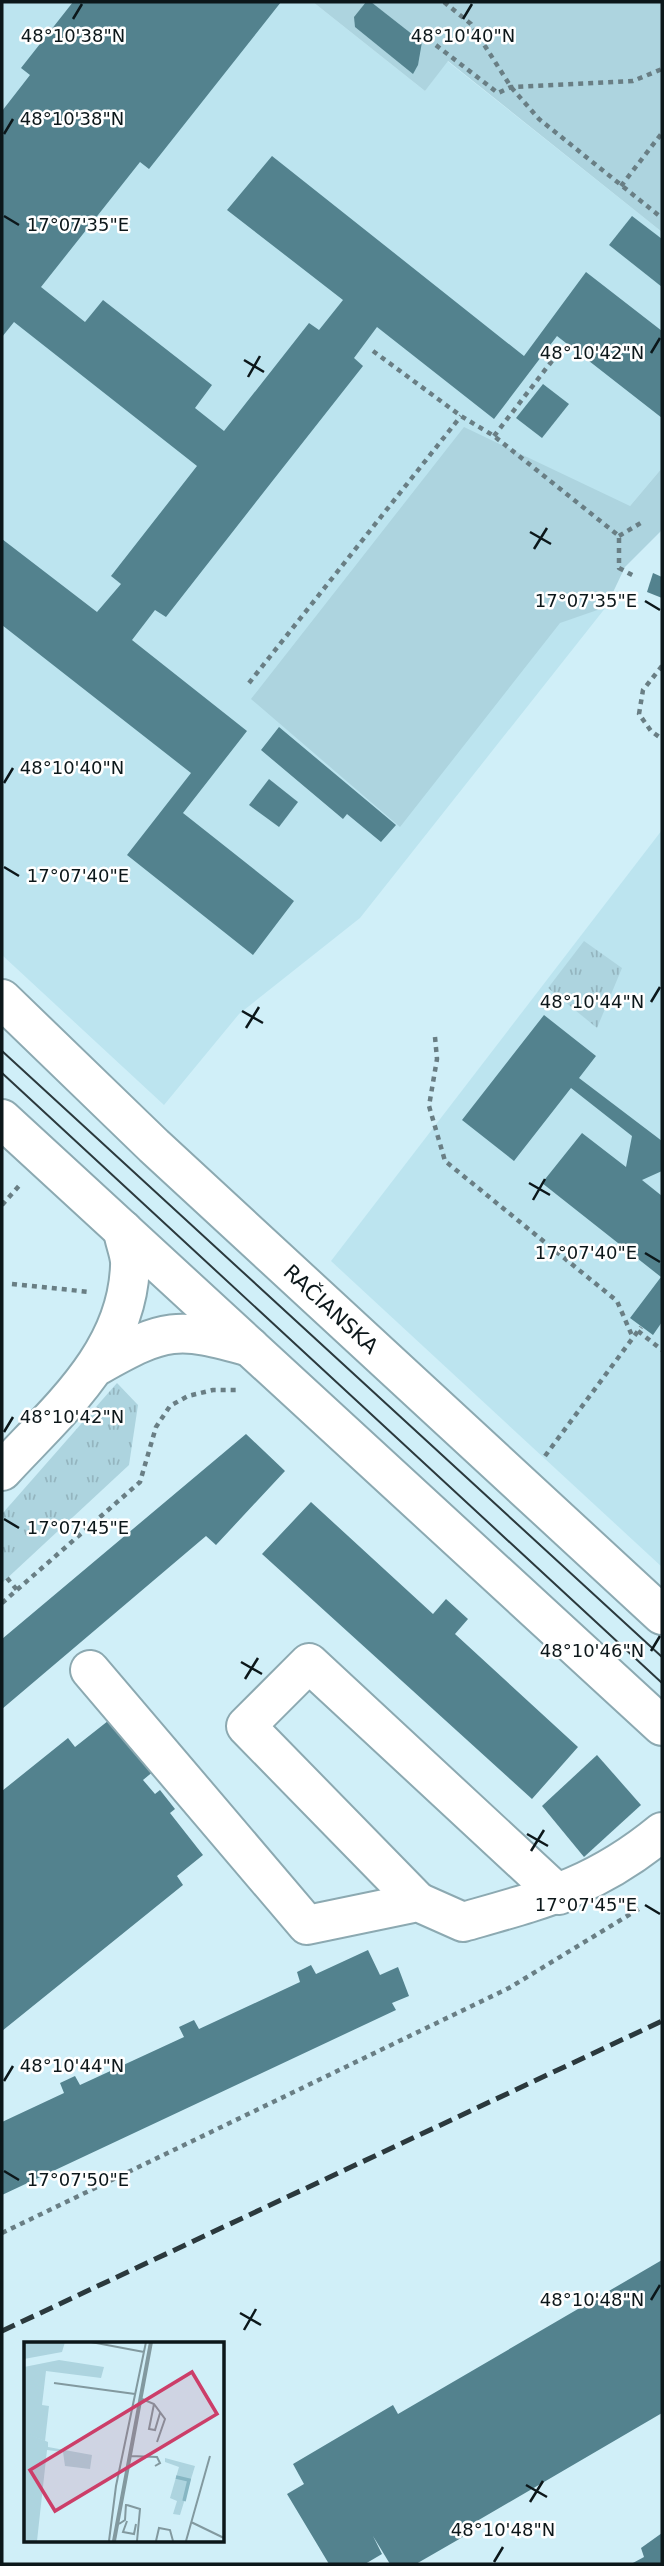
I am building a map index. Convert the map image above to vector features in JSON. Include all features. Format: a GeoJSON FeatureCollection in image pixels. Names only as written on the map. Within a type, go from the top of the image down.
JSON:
{"type":"FeatureCollection","features":[{"type":"Feature","properties":{"kind":"main road","name":"RAČIANSKA"},"geometry":{"type":"LineString","coordinates":[[2,999],[154,1146],[662,1615]]}},
{"type":"Feature","properties":{"kind":"main road"},"geometry":{"type":"LineString","coordinates":[[2,1119],[662,1726]]}},
{"type":"Feature","properties":{"kind":"main road"},"geometry":{"type":"LineString","coordinates":[[2,1471],[99,1365],[120,1319],[129,1282],[131,1262],[123,1230]]}},
{"type":"Feature","properties":{"kind":"main road"},"geometry":{"type":"LineString","coordinates":[[99,1365],[139,1343],[181,1332],[207,1334],[250,1347]]}},
{"type":"Feature","properties":{"kind":"main road"},"geometry":{"type":"LineString","coordinates":[[559,1895],[309,1663],[246,1726],[418,1902],[463,1922],[559,1895],[608,1871],[662,1832]]}},
{"type":"Feature","properties":{"kind":"main road"},"geometry":{"type":"LineString","coordinates":[[90,1670],[307,1925],[418,1902]]}},
{"type":"Feature","properties":{"kind":"path"},"geometry":{"type":"LineString","coordinates":[[444,2],[471,24],[511,87],[538,119],[662,218]]}},
{"type":"Feature","properties":{"kind":"path"},"geometry":{"type":"LineString","coordinates":[[428,39],[498,93],[511,87],[633,81],[662,69]]}},
{"type":"Feature","properties":{"kind":"path"},"geometry":{"type":"LineString","coordinates":[[621,186],[662,132]]}},
{"type":"Feature","properties":{"kind":"path"},"geometry":{"type":"LineString","coordinates":[[373,351],[461,416],[494,436],[619,536]]}},
{"type":"Feature","properties":{"kind":"path"},"geometry":{"type":"LineString","coordinates":[[494,436],[555,357]]}},
{"type":"Feature","properties":{"kind":"path"},"geometry":{"type":"LineString","coordinates":[[249,683],[461,416]]}},
{"type":"Feature","properties":{"kind":"path"},"geometry":{"type":"LineString","coordinates":[[619,536],[644,521]]}},
{"type":"Feature","properties":{"kind":"path"},"geometry":{"type":"LineString","coordinates":[[619,536],[619,568],[636,577]]}},
{"type":"Feature","properties":{"kind":"path"},"geometry":{"type":"LineString","coordinates":[[662,666],[643,690],[639,714],[651,731],[662,739]]}},
{"type":"Feature","properties":{"kind":"path"},"geometry":{"type":"LineString","coordinates":[[435,1037],[437,1059],[429,1106],[444,1161],[617,1301],[633,1338]]}},
{"type":"Feature","properties":{"kind":"path"},"geometry":{"type":"LineString","coordinates":[[2,1205],[24,1180]]}},
{"type":"Feature","properties":{"kind":"path"},"geometry":{"type":"LineString","coordinates":[[12,1284],[102,1293]]}},
{"type":"Feature","properties":{"kind":"path"},"geometry":{"type":"LineString","coordinates":[[538,1465],[639,1329],[662,1349]]}},
{"type":"Feature","properties":{"kind":"path"},"geometry":{"type":"LineString","coordinates":[[2,1603],[140,1482],[156,1427],[170,1406],[188,1396],[213,1390],[243,1390]]}},
{"type":"Feature","properties":{"kind":"path"},"geometry":{"type":"LineString","coordinates":[[7,1578],[17,1590]]}},
{"type":"Feature","properties":{"kind":"path"},"geometry":{"type":"LineString","coordinates":[[2,2233],[509,1989],[642,1908]]}},
{"type":"Feature","properties":{"kind":"shaded area"},"geometry":{"type":"Polygon","coordinates":[[[2,2],[313,2],[425,91],[447,61],[662,232],[662,468],[630,506],[606,607],[360,918],[239,1014],[164,1105],[2,955],[2,2]]]}},
{"type":"Feature","properties":{"kind":"shaded area"},"geometry":{"type":"Polygon","coordinates":[[[662,830],[662,1567],[331,1261],[662,830]]]}},
{"type":"Feature","properties":{"kind":"green space"},"geometry":{"type":"Polygon","coordinates":[[[313,2],[662,2],[662,232],[448,61],[425,91],[313,2]]]}},
{"type":"Feature","properties":{"kind":"green space"},"geometry":{"type":"Polygon","coordinates":[[[464,427],[630,506],[662,468],[662,530],[625,567],[606,607],[560,623],[400,827],[251,699],[464,427]]]}},
{"type":"Feature","properties":{"kind":"green space"},"geometry":{"type":"Polygon","coordinates":[[[584,941],[622,968],[597,1028],[548,988],[584,941]]]}},
{"type":"Feature","properties":{"kind":"green space"},"geometry":{"type":"Polygon","coordinates":[[[117,1383],[138,1405],[129,1465],[2,1583],[2,1514],[117,1383]]]}},
{"type":"Feature","properties":{"kind":"building"},"geometry":{"type":"Polygon","coordinates":[[[73,2],[281,2],[149,169],[140,162],[41,287],[85,322],[103,300],[212,385],[195,408],[224,431],[309,323],[319,330],[343,300],[227,210],[272,156],[524,356],[586,272],[662,331],[662,418],[557,336],[494,419],[377,327],[354,358],[363,366],[166,617],[155,610],[132,640],[247,731],[183,813],[294,901],[253,955],[127,855],[191,773],[2,625],[2,539],[97,612],[121,584],[111,576],[197,466],[14,322],[2,337],[2,111],[30,75],[21,68],[73,2]]]}},
{"type":"Feature","properties":{"kind":"building"},"geometry":{"type":"Polygon","coordinates":[[[366,2],[371,2],[422,42],[418,65],[413,74],[355,27],[354,17],[366,2]]]}},
{"type":"Feature","properties":{"kind":"building"},"geometry":{"type":"Polygon","coordinates":[[[632,216],[662,239],[662,287],[609,245],[632,216]]]}},
{"type":"Feature","properties":{"kind":"building"},"geometry":{"type":"Polygon","coordinates":[[[543,384],[569,404],[542,438],[516,418],[543,384]]]}},
{"type":"Feature","properties":{"kind":"building"},"geometry":{"type":"Polygon","coordinates":[[[653,573],[662,577],[662,598],[647,592],[653,573]]]}},
{"type":"Feature","properties":{"kind":"building"},"geometry":{"type":"Polygon","coordinates":[[[279,727],[396,825],[381,842],[347,814],[343,819],[261,750],[279,727]]]}},
{"type":"Feature","properties":{"kind":"building"},"geometry":{"type":"Polygon","coordinates":[[[269,779],[298,802],[279,827],[249,805],[269,779]]]}},
{"type":"Feature","properties":{"kind":"building"},"geometry":{"type":"Polygon","coordinates":[[[544,1015],[596,1056],[579,1078],[662,1141],[662,1171],[642,1180],[662,1196],[662,1322],[653,1335],[630,1318],[661,1277],[542,1183],[582,1133],[626,1167],[632,1136],[571,1088],[514,1161],[462,1120],[544,1015]]]}},
{"type":"Feature","properties":{"kind":"building"},"geometry":{"type":"Polygon","coordinates":[[[246,1434],[285,1471],[216,1545],[206,1536],[2,1709],[2,1639],[246,1434]]]}},
{"type":"Feature","properties":{"kind":"building"},"geometry":{"type":"Polygon","coordinates":[[[311,1502],[433,1614],[446,1599],[468,1619],[455,1634],[578,1747],[532,1799],[262,1554],[311,1502]]]}},
{"type":"Feature","properties":{"kind":"building"},"geometry":{"type":"Polygon","coordinates":[[[113,1717],[155,1770],[143,1780],[155,1794],[160,1790],[175,1809],[170,1813],[203,1855],[177,1876],[183,1885],[2,2031],[2,1791],[68,1738],[75,1747],[113,1717]]]}},
{"type":"Feature","properties":{"kind":"building"},"geometry":{"type":"Polygon","coordinates":[[[597,1755],[641,1805],[584,1857],[542,1806],[597,1755]]]}},
{"type":"Feature","properties":{"kind":"building"},"geometry":{"type":"Polygon","coordinates":[[[368,1950],[380,1975],[398,1967],[409,1996],[392,2003],[396,2010],[2,2195],[2,2122],[64,2093],[60,2083],[75,2076],[80,2085],[184,2037],[179,2027],[194,2020],[199,2029],[300,1982],[297,1972],[311,1965],[316,1974],[368,1950]]]}},
{"type":"Feature","properties":{"kind":"building"},"geometry":{"type":"Polygon","coordinates":[[[662,2260],[662,2413],[465,2528],[468,2534],[416,2564],[390,2564],[373,2536],[382,2554],[365,2564],[329,2564],[287,2494],[304,2484],[293,2464],[393,2405],[398,2414],[662,2260]]]}},
{"type":"Feature","properties":{"kind":"building"},"geometry":{"type":"Polygon","coordinates":[[[662,2533],[662,2564],[631,2564],[644,2557],[641,2548],[662,2533]]]}},
{"type":"Feature","properties":{"kind":"tram line"},"geometry":{"type":"LineString","coordinates":[[2,1051],[662,1657]]}},
{"type":"Feature","properties":{"kind":"tram line"},"geometry":{"type":"LineString","coordinates":[[2,1073],[662,1683]]}},
{"type":"Feature","properties":{"kind":"railway"},"geometry":{"type":"LineString","coordinates":[[2,2331],[662,2021]]}}]}
